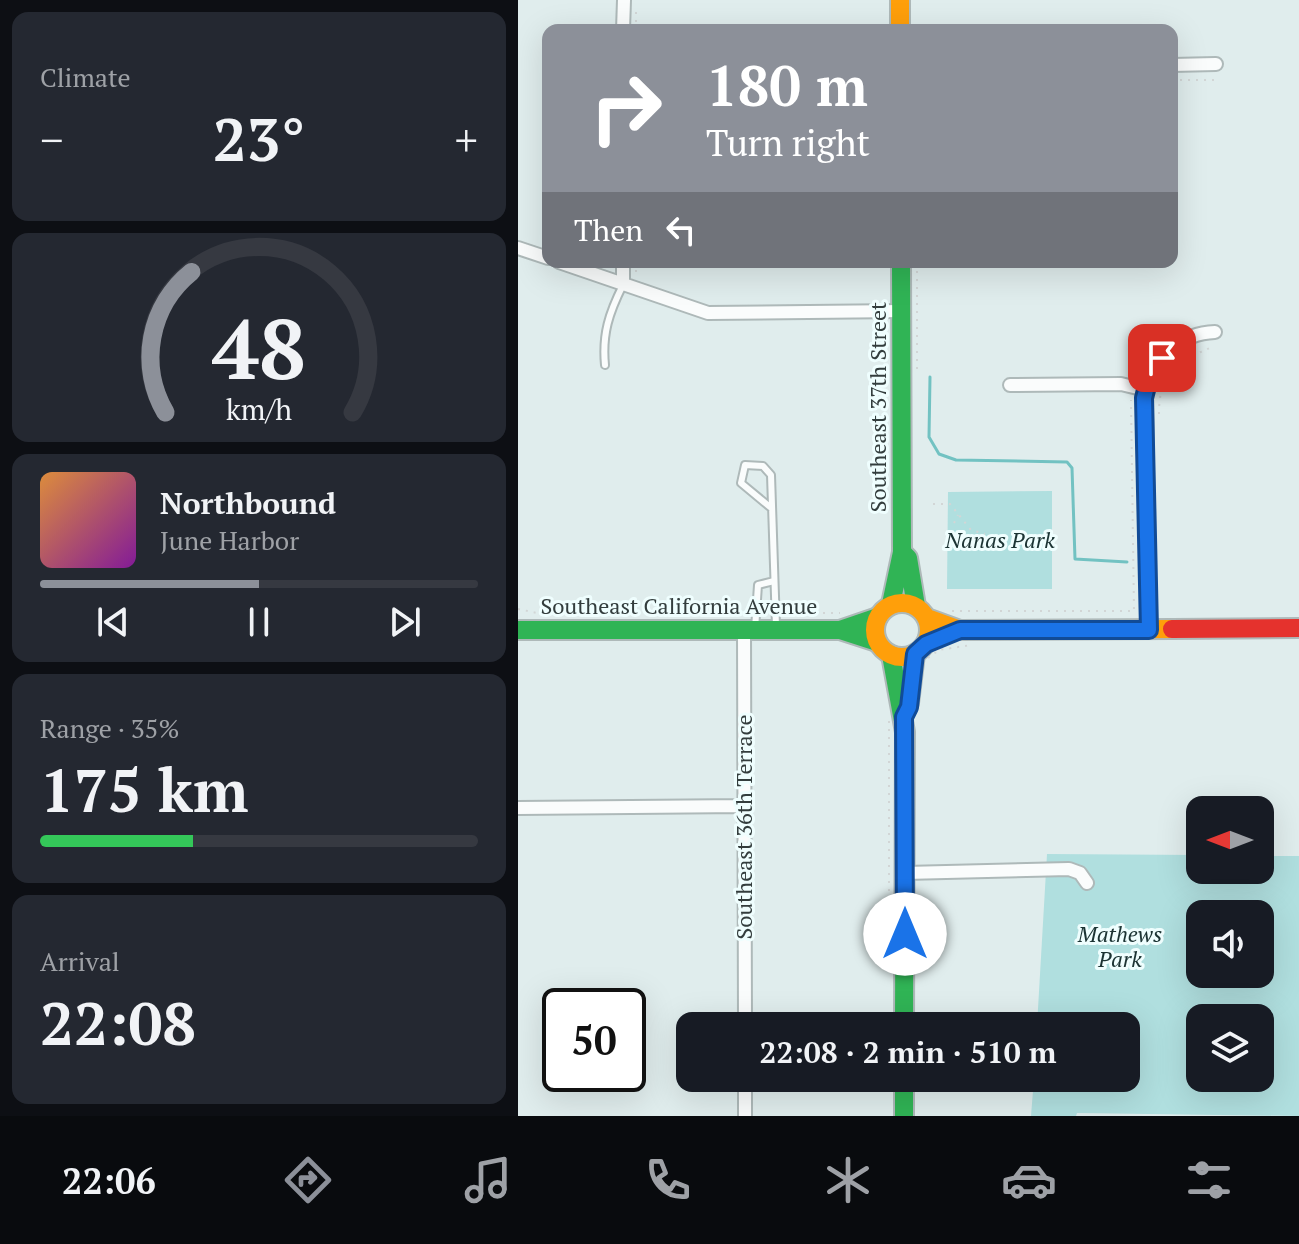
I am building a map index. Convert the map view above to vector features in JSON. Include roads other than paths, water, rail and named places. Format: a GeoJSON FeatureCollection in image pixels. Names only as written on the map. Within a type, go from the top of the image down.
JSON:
{"type":"FeatureCollection","features":[{"type":"Feature","properties":{"kind":"main road"},"geometry":{"type":"LineString","coordinates":[[900,0],[900,24]]}},
{"type":"Feature","properties":{"kind":"main road","name":"Southeast 37th Street"},"geometry":{"type":"LineString","coordinates":[[884,611],[897,586],[897,559],[902,552],[901,268]]}},
{"type":"Feature","properties":{"kind":"main road","name":"Southeast 37th Street"},"geometry":{"type":"LineString","coordinates":[[902,552],[908,558],[922,612]]}},
{"type":"Feature","properties":{"kind":"main road"},"geometry":{"type":"LineString","coordinates":[[904,1012],[905,873],[896,718],[898,708],[891,655],[877,642],[884,611],[900,602],[960,630],[1299,628]]}},
{"type":"Feature","properties":{"kind":"main road","name":"Southeast California Avenue"},"geometry":{"type":"LineString","coordinates":[[518,630],[776,621],[843,621],[849,624],[884,611]]}},
{"type":"Feature","properties":{"kind":"main road"},"geometry":{"type":"LineString","coordinates":[[896,718],[909,707],[921,649],[922,612]]}},
{"type":"Feature","properties":{"kind":"main road","name":"Southeast California Avenue"},"geometry":{"type":"LineString","coordinates":[[843,621],[848,635],[877,642]]}},
{"type":"Feature","properties":{"kind":"main road"},"geometry":{"type":"LineString","coordinates":[[891,655],[921,649],[960,630]]}},
{"type":"Feature","properties":{"kind":"main road"},"geometry":{"type":"LineString","coordinates":[[904,1092],[904,1116]]}},
{"type":"Feature","properties":{"kind":"street"},"geometry":{"type":"LineString","coordinates":[[624,24],[630,1]]}},
{"type":"Feature","properties":{"kind":"street"},"geometry":{"type":"LineString","coordinates":[[1178,65],[1216,64]]}},
{"type":"Feature","properties":{"kind":"street"},"geometry":{"type":"LineString","coordinates":[[518,248],[542,256]]}},
{"type":"Feature","properties":{"kind":"street"},"geometry":{"type":"LineString","coordinates":[[576,268],[698,310],[723,315],[902,311]]}},
{"type":"Feature","properties":{"kind":"street"},"geometry":{"type":"LineString","coordinates":[[623,268],[623,284]]}},
{"type":"Feature","properties":{"kind":"street"},"geometry":{"type":"LineString","coordinates":[[1149,630],[1140,388],[1170,349],[1191,337],[1215,332]]}},
{"type":"Feature","properties":{"kind":"street"},"geometry":{"type":"LineString","coordinates":[[1010,385],[1140,388]]}},
{"type":"Feature","properties":{"kind":"street","name":"Southeast 36th Terrace"},"geometry":{"type":"LineString","coordinates":[[745,1012],[744,806],[751,624]]}},
{"type":"Feature","properties":{"kind":"street"},"geometry":{"type":"LineString","coordinates":[[518,808],[744,806]]}},
{"type":"Feature","properties":{"kind":"street"},"geometry":{"type":"LineString","coordinates":[[905,873],[1069,869],[1080,873],[1087,883]]}},
{"type":"Feature","properties":{"kind":"street"},"geometry":{"type":"LineString","coordinates":[[745,1092],[745,1116]]}},
{"type":"Feature","properties":{"kind":"lane"},"geometry":{"type":"LineString","coordinates":[[605,365],[603,345],[607,318],[623,284]]}},
{"type":"Feature","properties":{"kind":"lane"},"geometry":{"type":"LineString","coordinates":[[770,507],[741,483],[745,465],[763,466],[771,475],[776,621]]}},
{"type":"Feature","properties":{"kind":"lane"},"geometry":{"type":"LineString","coordinates":[[751,624],[758,585],[774,581]]}},
{"type":"Feature","properties":{"kind":"waterway"},"geometry":{"type":"LineString","coordinates":[[930,377],[929,437],[939,454],[956,460],[1067,462],[1072,468],[1075,559],[1127,562]]}},
{"type":"Feature","properties":{"kind":"park label","name":"Nanas Park"},"geometry":{"type":"Point","coordinates":[1000,540]}},
{"type":"Feature","properties":{"kind":"park label","name":"Mathews Park"},"geometry":{"type":"Point","coordinates":[1120,946]}}]}
